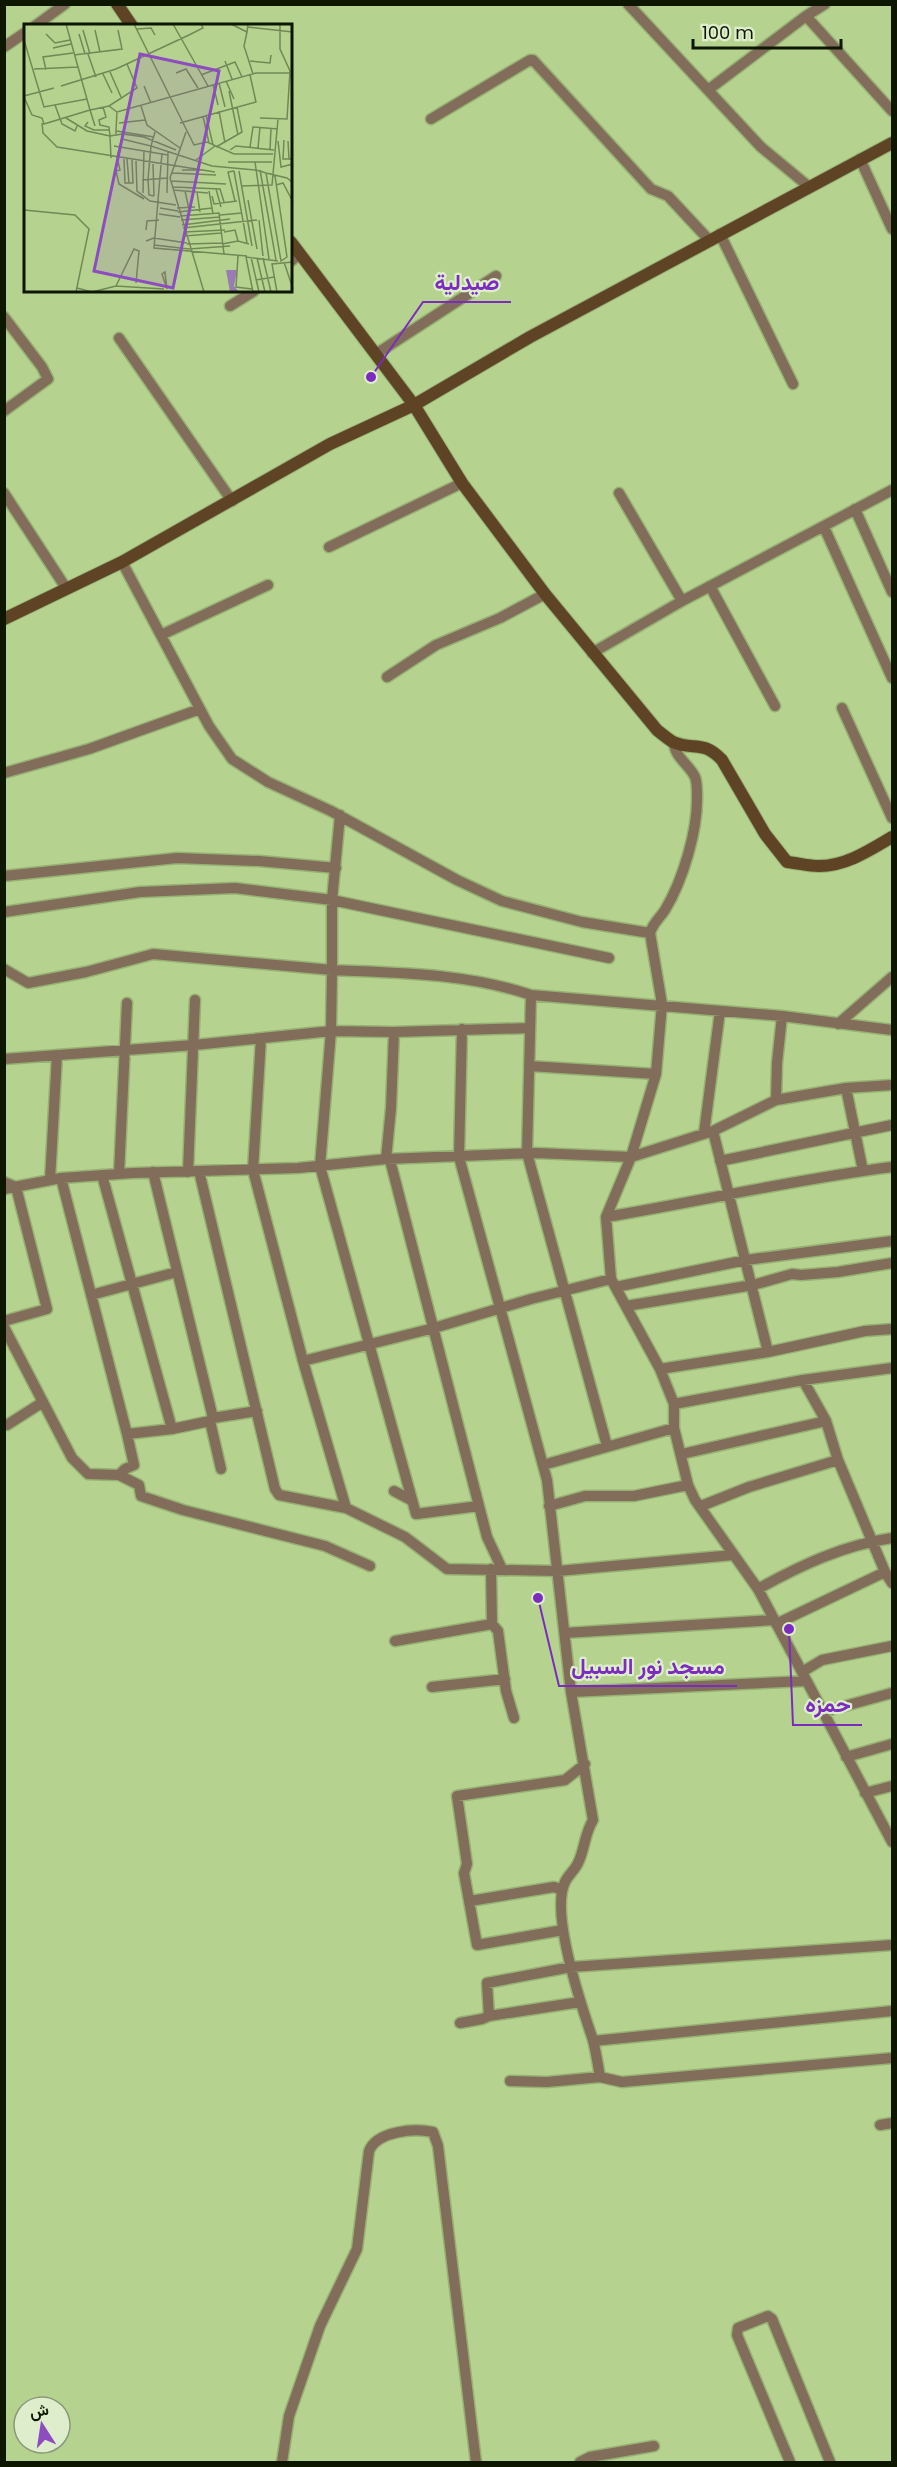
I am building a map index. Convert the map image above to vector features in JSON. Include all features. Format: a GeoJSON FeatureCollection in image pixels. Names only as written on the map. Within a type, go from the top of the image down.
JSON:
{"type":"FeatureCollection","features":[{"type":"Feature","properties":{"kind":"street"},"geometry":{"type":"LineString","coordinates":[[38,24],[64,4]]}},
{"type":"Feature","properties":{"kind":"street"},"geometry":{"type":"LineString","coordinates":[[117,4],[131,24]]}},
{"type":"Feature","properties":{"kind":"street"},"geometry":{"type":"LineString","coordinates":[[628,4],[761,147],[808,186]]}},
{"type":"Feature","properties":{"kind":"street"},"geometry":{"type":"LineString","coordinates":[[708,90],[825,4]]}},
{"type":"Feature","properties":{"kind":"street"},"geometry":{"type":"LineString","coordinates":[[806,16],[892,111]]}},
{"type":"Feature","properties":{"kind":"street"},"geometry":{"type":"LineString","coordinates":[[4,47],[24,33]]}},
{"type":"Feature","properties":{"kind":"street"},"geometry":{"type":"LineString","coordinates":[[431,119],[533,60],[651,189],[668,196],[715,237],[793,384]]}},
{"type":"Feature","properties":{"kind":"street"},"geometry":{"type":"LineString","coordinates":[[4,619],[122,562],[330,444],[414,405],[530,337],[892,142]]}},
{"type":"Feature","properties":{"kind":"street"},"geometry":{"type":"LineString","coordinates":[[860,159],[892,229]]}},
{"type":"Feature","properties":{"kind":"street"},"geometry":{"type":"LineString","coordinates":[[295,257],[376,354],[414,405],[462,483],[544,594],[657,730],[674,742],[699,745],[713,750],[722,760],[765,834],[787,862],[820,866],[841,862],[863,854],[892,837]]}},
{"type":"Feature","properties":{"kind":"street"},"geometry":{"type":"LineString","coordinates":[[376,354],[496,276]]}},
{"type":"Feature","properties":{"kind":"street"},"geometry":{"type":"LineString","coordinates":[[230,306],[252,292]]}},
{"type":"Feature","properties":{"kind":"street"},"geometry":{"type":"LineString","coordinates":[[4,317],[48,379],[4,411]]}},
{"type":"Feature","properties":{"kind":"street"},"geometry":{"type":"LineString","coordinates":[[119,338],[232,501]]}},
{"type":"Feature","properties":{"kind":"street"},"geometry":{"type":"LineString","coordinates":[[329,548],[462,483]]}},
{"type":"Feature","properties":{"kind":"street"},"geometry":{"type":"LineString","coordinates":[[592,653],[682,601],[892,490]]}},
{"type":"Feature","properties":{"kind":"street"},"geometry":{"type":"LineString","coordinates":[[4,493],[66,588]]}},
{"type":"Feature","properties":{"kind":"street"},"geometry":{"type":"LineString","coordinates":[[619,493],[682,601]]}},
{"type":"Feature","properties":{"kind":"street"},"geometry":{"type":"LineString","coordinates":[[855,509],[892,592]]}},
{"type":"Feature","properties":{"kind":"street"},"geometry":{"type":"LineString","coordinates":[[824,527],[892,678]]}},
{"type":"Feature","properties":{"kind":"street"},"geometry":{"type":"LineString","coordinates":[[122,562],[200,709],[232,759],[268,782],[340,815],[457,880],[502,901],[582,922],[650,933]]}},
{"type":"Feature","properties":{"kind":"street"},"geometry":{"type":"LineString","coordinates":[[161,635],[268,585]]}},
{"type":"Feature","properties":{"kind":"street"},"geometry":{"type":"LineString","coordinates":[[710,586],[775,706]]}},
{"type":"Feature","properties":{"kind":"street"},"geometry":{"type":"LineString","coordinates":[[387,677],[436,645],[500,618],[544,594]]}},
{"type":"Feature","properties":{"kind":"street"},"geometry":{"type":"LineString","coordinates":[[842,708],[892,818]]}},
{"type":"Feature","properties":{"kind":"street"},"geometry":{"type":"LineString","coordinates":[[4,773],[89,749],[200,709]]}},
{"type":"Feature","properties":{"kind":"street"},"geometry":{"type":"LineString","coordinates":[[674,742],[674,750],[695,777],[697,796],[681,876],[664,912],[652,924],[650,933],[662,1004],[656,1074],[631,1157],[606,1217],[613,1283],[645,1346],[660,1369],[674,1404],[674,1428],[688,1485],[733,1555],[758,1588],[846,1757],[891,1836]]}},
{"type":"Feature","properties":{"kind":"street"},"geometry":{"type":"LineString","coordinates":[[340,815],[332,900],[331,1031],[320,1166],[416,1514],[479,1506]]}},
{"type":"Feature","properties":{"kind":"street"},"geometry":{"type":"LineString","coordinates":[[4,876],[177,858],[259,861],[336,868]]}},
{"type":"Feature","properties":{"kind":"street"},"geometry":{"type":"LineString","coordinates":[[4,912],[140,892],[235,888],[332,900],[609,958]]}},
{"type":"Feature","properties":{"kind":"street"},"geometry":{"type":"LineString","coordinates":[[4,969],[28,983],[86,972],[153,954],[332,970],[435,975],[503,986],[531,995],[662,1004],[892,1030]]}},
{"type":"Feature","properties":{"kind":"street"},"geometry":{"type":"LineString","coordinates":[[838,1024],[892,977]]}},
{"type":"Feature","properties":{"kind":"street"},"geometry":{"type":"LineString","coordinates":[[531,995],[527,1153],[608,1446]]}},
{"type":"Feature","properties":{"kind":"street"},"geometry":{"type":"LineString","coordinates":[[195,1000],[194,1172],[257,1411],[275,1489],[279,1495],[346,1508],[405,1537],[447,1569],[558,1571],[733,1555]]}},
{"type":"Feature","properties":{"kind":"street"},"geometry":{"type":"LineString","coordinates":[[119,1174],[127,1004]]}},
{"type":"Feature","properties":{"kind":"street"},"geometry":{"type":"LineString","coordinates":[[720,1011],[708,1132],[720,1161],[730,1196],[768,1352]]}},
{"type":"Feature","properties":{"kind":"street"},"geometry":{"type":"LineString","coordinates":[[776,1100],[782,1016]]}},
{"type":"Feature","properties":{"kind":"street"},"geometry":{"type":"LineString","coordinates":[[4,1059],[194,1045],[331,1031],[394,1032],[530,1028]]}},
{"type":"Feature","properties":{"kind":"street"},"geometry":{"type":"LineString","coordinates":[[462,1029],[459,1157],[543,1465],[558,1571],[571,1692],[593,1820],[586,1831],[579,1863],[565,1881],[562,1890],[563,1930],[580,2002],[593,2041],[600,2077]]}},
{"type":"Feature","properties":{"kind":"street"},"geometry":{"type":"LineString","coordinates":[[394,1032],[388,1160],[496,1569],[492,1624],[498,1631],[514,1718]]}},
{"type":"Feature","properties":{"kind":"street"},"geometry":{"type":"LineString","coordinates":[[261,1038],[254,1170],[303,1361],[346,1508]]}},
{"type":"Feature","properties":{"kind":"street"},"geometry":{"type":"LineString","coordinates":[[57,1055],[56,1179],[91,1295],[134,1465],[125,1468],[119,1475]]}},
{"type":"Feature","properties":{"kind":"street"},"geometry":{"type":"LineString","coordinates":[[529,1066],[656,1074]]}},
{"type":"Feature","properties":{"kind":"street"},"geometry":{"type":"LineString","coordinates":[[4,1189],[56,1179],[102,1175],[254,1170],[388,1160],[527,1153],[631,1157],[708,1132],[776,1100],[846,1088],[892,1085]]}},
{"type":"Feature","properties":{"kind":"street"},"geometry":{"type":"LineString","coordinates":[[846,1088],[863,1171]]}},
{"type":"Feature","properties":{"kind":"street"},"geometry":{"type":"LineString","coordinates":[[720,1161],[892,1125]]}},
{"type":"Feature","properties":{"kind":"street"},"geometry":{"type":"LineString","coordinates":[[606,1217],[730,1196],[784,1183],[892,1167]]}},
{"type":"Feature","properties":{"kind":"street"},"geometry":{"type":"LineString","coordinates":[[153,1172],[212,1420],[221,1469]]}},
{"type":"Feature","properties":{"kind":"street"},"geometry":{"type":"LineString","coordinates":[[102,1175],[172,1429]]}},
{"type":"Feature","properties":{"kind":"street"},"geometry":{"type":"LineString","coordinates":[[4,1182],[16,1187]]}},
{"type":"Feature","properties":{"kind":"street"},"geometry":{"type":"LineString","coordinates":[[4,1321],[46,1309],[16,1187]]}},
{"type":"Feature","properties":{"kind":"street"},"geometry":{"type":"LineString","coordinates":[[303,1361],[434,1328],[565,1289],[746,1260],[892,1241]]}},
{"type":"Feature","properties":{"kind":"street"},"geometry":{"type":"LineString","coordinates":[[626,1306],[753,1285],[792,1274],[838,1272],[892,1263]]}},
{"type":"Feature","properties":{"kind":"street"},"geometry":{"type":"LineString","coordinates":[[91,1295],[177,1272]]}},
{"type":"Feature","properties":{"kind":"street"},"geometry":{"type":"LineString","coordinates":[[4,1327],[72,1458],[88,1474],[119,1475],[139,1485],[141,1496],[183,1510],[316,1543],[370,1566]]}},
{"type":"Feature","properties":{"kind":"street"},"geometry":{"type":"LineString","coordinates":[[660,1369],[768,1352],[865,1331],[892,1329]]}},
{"type":"Feature","properties":{"kind":"street"},"geometry":{"type":"LineString","coordinates":[[674,1404],[803,1380],[892,1368]]}},
{"type":"Feature","properties":{"kind":"street"},"geometry":{"type":"LineString","coordinates":[[803,1380],[826,1421],[838,1460],[873,1541],[881,1575],[892,1584]]}},
{"type":"Feature","properties":{"kind":"street"},"geometry":{"type":"LineString","coordinates":[[8,1425],[43,1402]]}},
{"type":"Feature","properties":{"kind":"street"},"geometry":{"type":"LineString","coordinates":[[127,1434],[172,1429],[257,1411]]}},
{"type":"Feature","properties":{"kind":"street"},"geometry":{"type":"LineString","coordinates":[[682,1454],[826,1421]]}},
{"type":"Feature","properties":{"kind":"street"},"geometry":{"type":"LineString","coordinates":[[543,1465],[674,1428]]}},
{"type":"Feature","properties":{"kind":"street"},"geometry":{"type":"LineString","coordinates":[[701,1506],[748,1487],[838,1460]]}},
{"type":"Feature","properties":{"kind":"street"},"geometry":{"type":"LineString","coordinates":[[549,1506],[585,1496],[634,1496],[688,1485]]}},
{"type":"Feature","properties":{"kind":"street"},"geometry":{"type":"LineString","coordinates":[[394,1491],[411,1500]]}},
{"type":"Feature","properties":{"kind":"street"},"geometry":{"type":"LineString","coordinates":[[758,1588],[802,1564],[873,1541],[892,1538]]}},
{"type":"Feature","properties":{"kind":"street"},"geometry":{"type":"LineString","coordinates":[[565,1633],[775,1622],[881,1575]]}},
{"type":"Feature","properties":{"kind":"street"},"geometry":{"type":"LineString","coordinates":[[395,1641],[492,1624]]}},
{"type":"Feature","properties":{"kind":"street"},"geometry":{"type":"LineString","coordinates":[[571,1692],[804,1677],[822,1660],[892,1646]]}},
{"type":"Feature","properties":{"kind":"street"},"geometry":{"type":"LineString","coordinates":[[432,1687],[505,1679]]}},
{"type":"Feature","properties":{"kind":"street"},"geometry":{"type":"LineString","coordinates":[[823,1712],[892,1693]]}},
{"type":"Feature","properties":{"kind":"street"},"geometry":{"type":"LineString","coordinates":[[846,1757],[892,1744]]}},
{"type":"Feature","properties":{"kind":"street"},"geometry":{"type":"LineString","coordinates":[[563,1930],[477,1945],[464,1874],[467,1864],[457,1797],[565,1780],[585,1764]]}},
{"type":"Feature","properties":{"kind":"street"},"geometry":{"type":"LineString","coordinates":[[866,1793],[892,1786]]}},
{"type":"Feature","properties":{"kind":"street"},"geometry":{"type":"LineString","coordinates":[[470,1901],[554,1887],[562,1890]]}},
{"type":"Feature","properties":{"kind":"street"},"geometry":{"type":"LineString","coordinates":[[489,2016],[487,1983],[571,1967],[892,1946]]}},
{"type":"Feature","properties":{"kind":"street"},"geometry":{"type":"LineString","coordinates":[[460,2023],[489,2016],[580,2002]]}},
{"type":"Feature","properties":{"kind":"street"},"geometry":{"type":"LineString","coordinates":[[593,2041],[892,2011]]}},
{"type":"Feature","properties":{"kind":"street"},"geometry":{"type":"LineString","coordinates":[[510,2081],[547,2082],[600,2077],[622,2082],[892,2058]]}},
{"type":"Feature","properties":{"kind":"street"},"geometry":{"type":"LineString","coordinates":[[880,2125],[892,2123]]}},
{"type":"Feature","properties":{"kind":"street"},"geometry":{"type":"LineString","coordinates":[[282,2463],[290,2416],[320,2326],[357,2249],[369,2151],[372,2143],[386,2135],[424,2130],[433,2132],[438,2146],[476,2463]]}},
{"type":"Feature","properties":{"kind":"street"},"geometry":{"type":"LineString","coordinates":[[790,2463],[737,2331],[738,2328],[768,2316],[772,2319],[830,2463]]}},
{"type":"Feature","properties":{"kind":"street"},"geometry":{"type":"LineString","coordinates":[[580,2463],[590,2457],[654,2446]]}},
{"type":"Feature","properties":{"kind":"place","name":"صيدلية"},"geometry":{"type":"Point","coordinates":[371,377]}},
{"type":"Feature","properties":{"kind":"place","name":"مسجد نور السبيل"},"geometry":{"type":"Point","coordinates":[538,1598]}},
{"type":"Feature","properties":{"kind":"place","name":"حمزه"},"geometry":{"type":"Point","coordinates":[789,1629]}}]}
